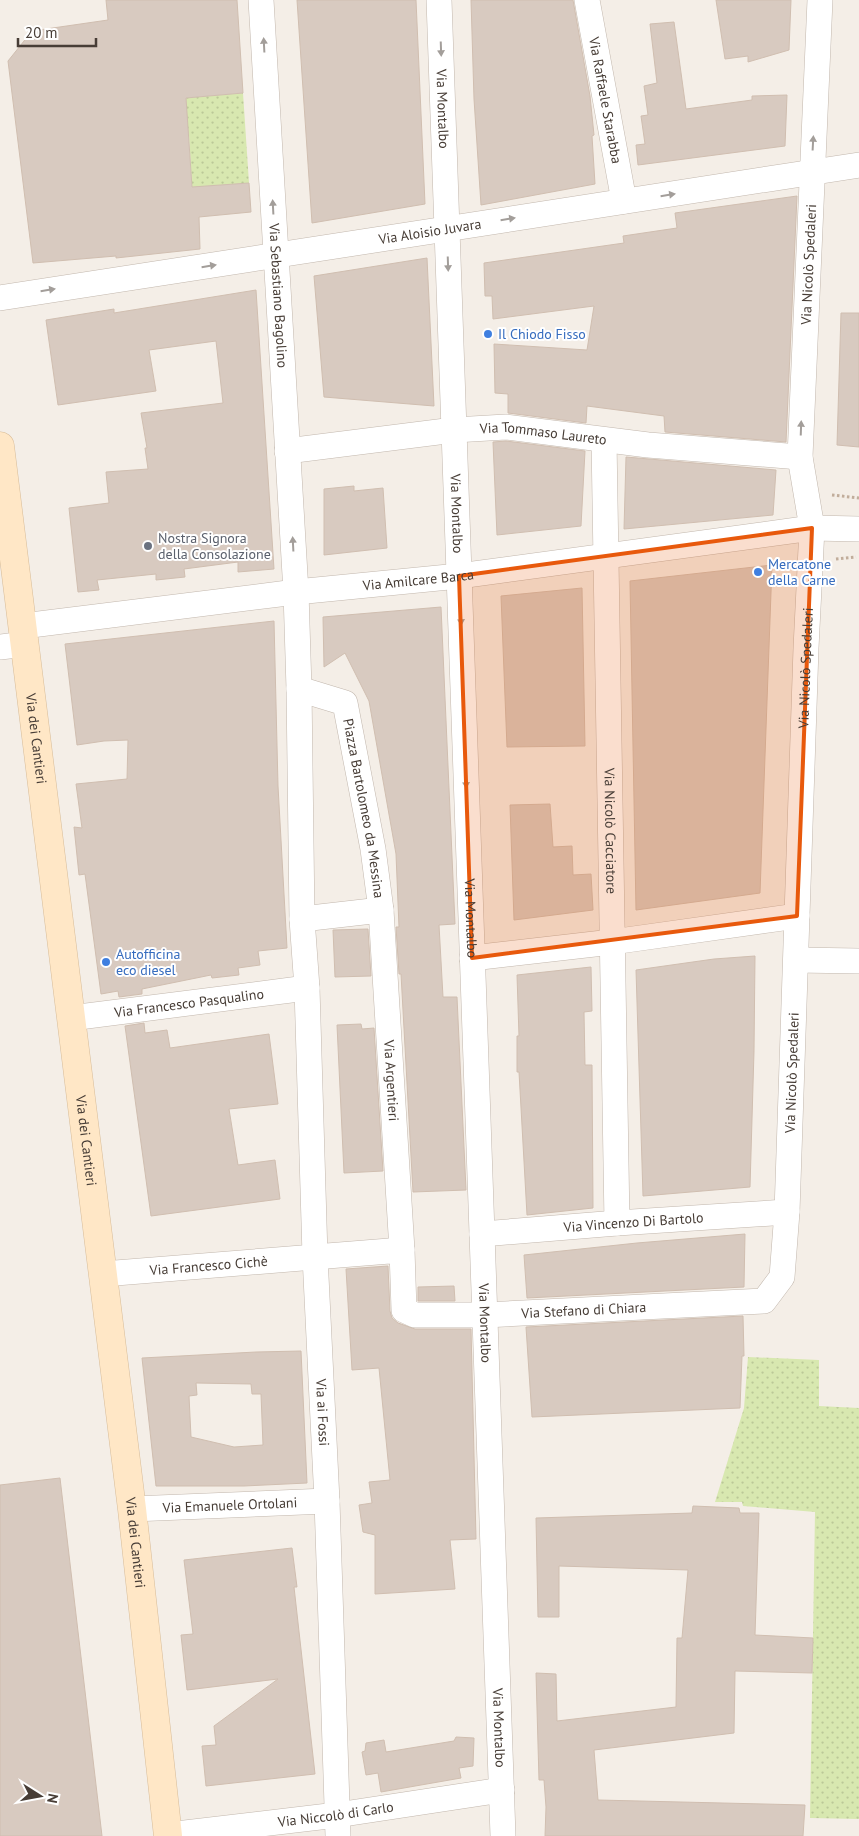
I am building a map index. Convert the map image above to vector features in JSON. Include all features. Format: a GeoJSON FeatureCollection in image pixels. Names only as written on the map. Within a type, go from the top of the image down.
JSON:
{"type":"FeatureCollection","features":[{"type":"Feature","properties":{"kind":"main road","name":"Via dei Cantieri"},"geometry":{"type":"LineString","coordinates":[[0,446],[16,639],[71,1018],[132,1509],[168,1836]]}},
{"type":"Feature","properties":{"kind":"street","name":"Via Sebastiano Bagolino"},"geometry":{"type":"LineString","coordinates":[[261,0],[296,592]]}},
{"type":"Feature","properties":{"kind":"street","name":"Via Montalbo"},"geometry":{"type":"LineString","coordinates":[[439,0],[503,1836]]}},
{"type":"Feature","properties":{"kind":"street","name":"Via Raffaele Starabba"},"geometry":{"type":"LineString","coordinates":[[587,0],[624,201]]}},
{"type":"Feature","properties":{"kind":"street","name":"Via Nicolò Spedaleri"},"geometry":{"type":"LineString","coordinates":[[764,1301],[782,1277],[787,1212],[806,648],[812,528],[800,457],[820,0]]}},
{"type":"Feature","properties":{"kind":"street","name":"Via Aloisio Juvara"},"geometry":{"type":"LineString","coordinates":[[0,298],[859,165]]}},
{"type":"Feature","properties":{"kind":"street","name":"Via Tommaso Laureto"},"geometry":{"type":"LineString","coordinates":[[287,450],[454,430],[506,428],[604,440],[800,457]]}},
{"type":"Feature","properties":{"kind":"street","name":"Via Nicolò Cacciatore"},"geometry":{"type":"LineString","coordinates":[[604,440],[617,1223]]}},
{"type":"Feature","properties":{"kind":"street","name":"Via Amilcare Barca"},"geometry":{"type":"LineString","coordinates":[[16,639],[296,592],[459,576],[812,528],[859,529]]}},
{"type":"Feature","properties":{"kind":"street"},"geometry":{"type":"LineString","coordinates":[[296,592],[302,919],[307,988]]}},
{"type":"Feature","properties":{"kind":"street","name":"Piazza Bartolomeo da Messina"},"geometry":{"type":"LineString","coordinates":[[299,689],[345,704],[373,849],[382,910],[302,919]]}},
{"type":"Feature","properties":{"kind":"street","name":"Via Argentieri"},"geometry":{"type":"LineString","coordinates":[[382,910],[404,1310]]}},
{"type":"Feature","properties":{"kind":"street"},"geometry":{"type":"LineString","coordinates":[[472,958],[612,942],[797,916]]}},
{"type":"Feature","properties":{"kind":"street"},"geometry":{"type":"LineString","coordinates":[[796,960],[859,961]]}},
{"type":"Feature","properties":{"kind":"street","name":"Via Francesco Pasqualino"},"geometry":{"type":"LineString","coordinates":[[71,1018],[307,988]]}},
{"type":"Feature","properties":{"kind":"street","name":"Via ai Fossi"},"geometry":{"type":"LineString","coordinates":[[307,988],[315,1256],[327,1501],[338,1826]]}},
{"type":"Feature","properties":{"kind":"street","name":"Via Vincenzo Di Bartolo"},"geometry":{"type":"LineString","coordinates":[[482,1234],[787,1212]]}},
{"type":"Feature","properties":{"kind":"street","name":"Via Francesco Cichè"},"geometry":{"type":"LineString","coordinates":[[103,1274],[402,1250]]}},
{"type":"Feature","properties":{"kind":"street","name":"Via Stefano di Chiara"},"geometry":{"type":"LineString","coordinates":[[404,1310],[415,1316],[485,1315],[764,1301]]}},
{"type":"Feature","properties":{"kind":"street","name":"Via Emanuele Ortolani"},"geometry":{"type":"LineString","coordinates":[[132,1509],[327,1501]]}},
{"type":"Feature","properties":{"kind":"street","name":"Via Niccolò di Carlo"},"geometry":{"type":"LineString","coordinates":[[168,1836],[338,1826],[502,1790]]}},
{"type":"Feature","properties":{"kind":"path"},"geometry":{"type":"LineString","coordinates":[[836,559],[859,556]]}},
{"type":"Feature","properties":{"kind":"highlighted area"},"geometry":{"type":"Polygon","coordinates":[[[812,528],[797,916],[472,958],[459,576],[812,528]]]}},
{"type":"Feature","properties":{"kind":"green space"},"geometry":{"type":"Polygon","coordinates":[[[243,93],[249,183],[192,188],[189,135],[168,99],[243,93]]]}},
{"type":"Feature","properties":{"kind":"green space"},"geometry":{"type":"Polygon","coordinates":[[[748,1357],[819,1360],[819,1406],[859,1408],[859,1819],[810,1818],[815,1512],[743,1506],[742,1502],[715,1502],[744,1408],[748,1357]]]}},
{"type":"Feature","properties":{"kind":"building"},"geometry":{"type":"Polygon","coordinates":[[[106,0],[237,0],[243,93],[186,98],[192,187],[249,183],[251,212],[199,217],[200,249],[116,258],[116,256],[33,263],[8,61],[32,31],[108,20],[106,0]]]}},
{"type":"Feature","properties":{"kind":"building"},"geometry":{"type":"Polygon","coordinates":[[[297,0],[416,0],[425,204],[312,223],[297,0]]]}},
{"type":"Feature","properties":{"kind":"building"},"geometry":{"type":"Polygon","coordinates":[[[471,0],[573,0],[590,96],[594,135],[592,136],[595,184],[481,205],[474,99],[471,0]]]}},
{"type":"Feature","properties":{"kind":"building"},"geometry":{"type":"Polygon","coordinates":[[[716,0],[791,0],[789,50],[748,62],[748,56],[725,59],[716,0]]]}},
{"type":"Feature","properties":{"kind":"building"},"geometry":{"type":"Polygon","coordinates":[[[674,22],[686,109],[752,100],[752,96],[787,95],[785,146],[638,165],[636,145],[645,144],[641,116],[648,115],[644,86],[657,83],[650,24],[674,22]]]}},
{"type":"Feature","properties":{"kind":"building"},"geometry":{"type":"Polygon","coordinates":[[[797,196],[786,442],[665,432],[664,416],[587,406],[586,423],[508,413],[508,394],[495,393],[494,344],[587,350],[594,306],[493,319],[492,296],[485,296],[484,263],[624,243],[623,236],[677,228],[675,213],[797,196]]]}},
{"type":"Feature","properties":{"kind":"building"},"geometry":{"type":"Polygon","coordinates":[[[427,258],[434,406],[324,397],[314,276],[427,258]]]}},
{"type":"Feature","properties":{"kind":"building"},"geometry":{"type":"Polygon","coordinates":[[[256,290],[274,569],[238,572],[238,562],[184,569],[185,577],[156,580],[156,574],[97,580],[99,590],[78,592],[69,508],[109,503],[106,472],[148,469],[145,448],[147,448],[141,413],[223,403],[216,341],[149,350],[156,391],[58,405],[46,320],[114,309],[114,313],[256,290]]]}},
{"type":"Feature","properties":{"kind":"building"},"geometry":{"type":"Polygon","coordinates":[[[841,313],[859,313],[859,447],[837,445],[841,313]]]}},
{"type":"Feature","properties":{"kind":"building"},"geometry":{"type":"Polygon","coordinates":[[[506,441],[585,451],[581,526],[497,535],[493,442],[506,441]]]}},
{"type":"Feature","properties":{"kind":"building"},"geometry":{"type":"Polygon","coordinates":[[[626,457],[776,470],[773,515],[624,529],[626,457]]]}},
{"type":"Feature","properties":{"kind":"building"},"geometry":{"type":"Polygon","coordinates":[[[354,486],[354,491],[383,488],[387,548],[324,555],[324,489],[354,486]]]}},
{"type":"Feature","properties":{"kind":"building"},"geometry":{"type":"Polygon","coordinates":[[[772,565],[760,893],[636,910],[630,581],[772,565]]]}},
{"type":"Feature","properties":{"kind":"building"},"geometry":{"type":"Polygon","coordinates":[[[582,588],[585,746],[507,747],[501,596],[582,588]]]}},
{"type":"Feature","properties":{"kind":"building"},"geometry":{"type":"Polygon","coordinates":[[[441,607],[455,924],[439,925],[443,997],[457,997],[466,1190],[413,1192],[401,974],[399,974],[396,927],[399,927],[396,854],[369,701],[345,653],[324,667],[323,617],[441,607]]]}},
{"type":"Feature","properties":{"kind":"building"},"geometry":{"type":"Polygon","coordinates":[[[274,621],[278,786],[287,948],[258,951],[260,965],[238,968],[239,975],[212,978],[211,975],[142,989],[142,994],[119,997],[118,991],[101,994],[85,874],[79,875],[74,827],[82,828],[76,784],[127,779],[128,740],[77,745],[65,644],[274,621]]]}},
{"type":"Feature","properties":{"kind":"building"},"geometry":{"type":"Polygon","coordinates":[[[550,804],[553,847],[572,846],[573,875],[591,874],[593,910],[514,920],[510,805],[550,804]]]}},
{"type":"Feature","properties":{"kind":"building"},"geometry":{"type":"Polygon","coordinates":[[[368,929],[371,976],[335,977],[333,930],[368,929]]]}},
{"type":"Feature","properties":{"kind":"building"},"geometry":{"type":"Polygon","coordinates":[[[755,956],[750,1187],[643,1196],[636,970],[714,959],[755,956]]]}},
{"type":"Feature","properties":{"kind":"building"},"geometry":{"type":"Polygon","coordinates":[[[591,967],[592,1011],[584,1012],[585,1065],[592,1065],[593,1208],[527,1215],[519,1072],[517,1072],[517,1036],[519,1036],[517,975],[591,967]]]}},
{"type":"Feature","properties":{"kind":"building"},"geometry":{"type":"Polygon","coordinates":[[[144,1023],[145,1033],[167,1030],[170,1048],[269,1034],[278,1104],[229,1109],[238,1165],[275,1160],[280,1199],[151,1216],[125,1026],[144,1023]]]}},
{"type":"Feature","properties":{"kind":"building"},"geometry":{"type":"Polygon","coordinates":[[[361,1024],[362,1029],[374,1028],[383,1171],[344,1173],[337,1025],[361,1024]]]}},
{"type":"Feature","properties":{"kind":"building"},"geometry":{"type":"Polygon","coordinates":[[[745,1234],[744,1287],[527,1298],[524,1255],[745,1234]]]}},
{"type":"Feature","properties":{"kind":"building"},"geometry":{"type":"Polygon","coordinates":[[[388,1266],[390,1311],[392,1318],[398,1323],[415,1329],[471,1329],[476,1539],[450,1540],[455,1589],[375,1594],[375,1535],[363,1532],[359,1505],[372,1503],[369,1482],[390,1480],[379,1368],[352,1370],[346,1269],[388,1266]]]}},
{"type":"Feature","properties":{"kind":"building"},"geometry":{"type":"Polygon","coordinates":[[[454,1286],[455,1301],[418,1301],[418,1287],[454,1286]]]}},
{"type":"Feature","properties":{"kind":"building"},"geometry":{"type":"Polygon","coordinates":[[[743,1316],[744,1356],[742,1356],[740,1408],[532,1417],[526,1327],[743,1316]]]}},
{"type":"Feature","properties":{"kind":"building"},"geometry":{"type":"Polygon","coordinates":[[[301,1351],[307,1483],[244,1486],[156,1486],[142,1358],[301,1351]],[[196,1383],[197,1395],[189,1396],[191,1437],[234,1447],[263,1445],[261,1394],[252,1394],[251,1384],[196,1383]]]}},
{"type":"Feature","properties":{"kind":"building"},"geometry":{"type":"Polygon","coordinates":[[[60,1478],[102,1836],[0,1836],[0,1485],[60,1478]]]}},
{"type":"Feature","properties":{"kind":"building"},"geometry":{"type":"Polygon","coordinates":[[[693,1506],[739,1508],[740,1513],[759,1513],[755,1635],[813,1638],[812,1673],[735,1671],[734,1733],[594,1750],[598,1800],[805,1805],[803,1836],[545,1836],[546,1807],[544,1780],[539,1780],[536,1673],[556,1674],[557,1721],[676,1707],[677,1638],[682,1638],[688,1570],[559,1566],[559,1617],[538,1617],[536,1518],[692,1513],[693,1506]]]}},
{"type":"Feature","properties":{"kind":"building"},"geometry":{"type":"Polygon","coordinates":[[[292,1548],[297,1587],[294,1587],[315,1774],[206,1786],[202,1746],[216,1745],[214,1726],[278,1679],[187,1690],[181,1635],[193,1634],[184,1560],[292,1548]]]}},
{"type":"Feature","properties":{"kind":"building"},"geometry":{"type":"Polygon","coordinates":[[[456,1737],[474,1738],[473,1766],[459,1768],[461,1778],[381,1792],[378,1773],[366,1775],[362,1752],[365,1751],[366,1743],[384,1740],[386,1752],[454,1741],[456,1737]]]}},
{"type":"Feature","properties":{"kind":"place","name":"Il Chiodo Fisso"},"geometry":{"type":"Point","coordinates":[488,334]}},
{"type":"Feature","properties":{"kind":"place","name":"Nostra Signora della Consolazione"},"geometry":{"type":"Point","coordinates":[148,546]}},
{"type":"Feature","properties":{"kind":"place","name":"Mercatone della Carne"},"geometry":{"type":"Point","coordinates":[758,572]}},
{"type":"Feature","properties":{"kind":"place","name":"Autofficina eco diesel"},"geometry":{"type":"Point","coordinates":[106,962]}}]}
